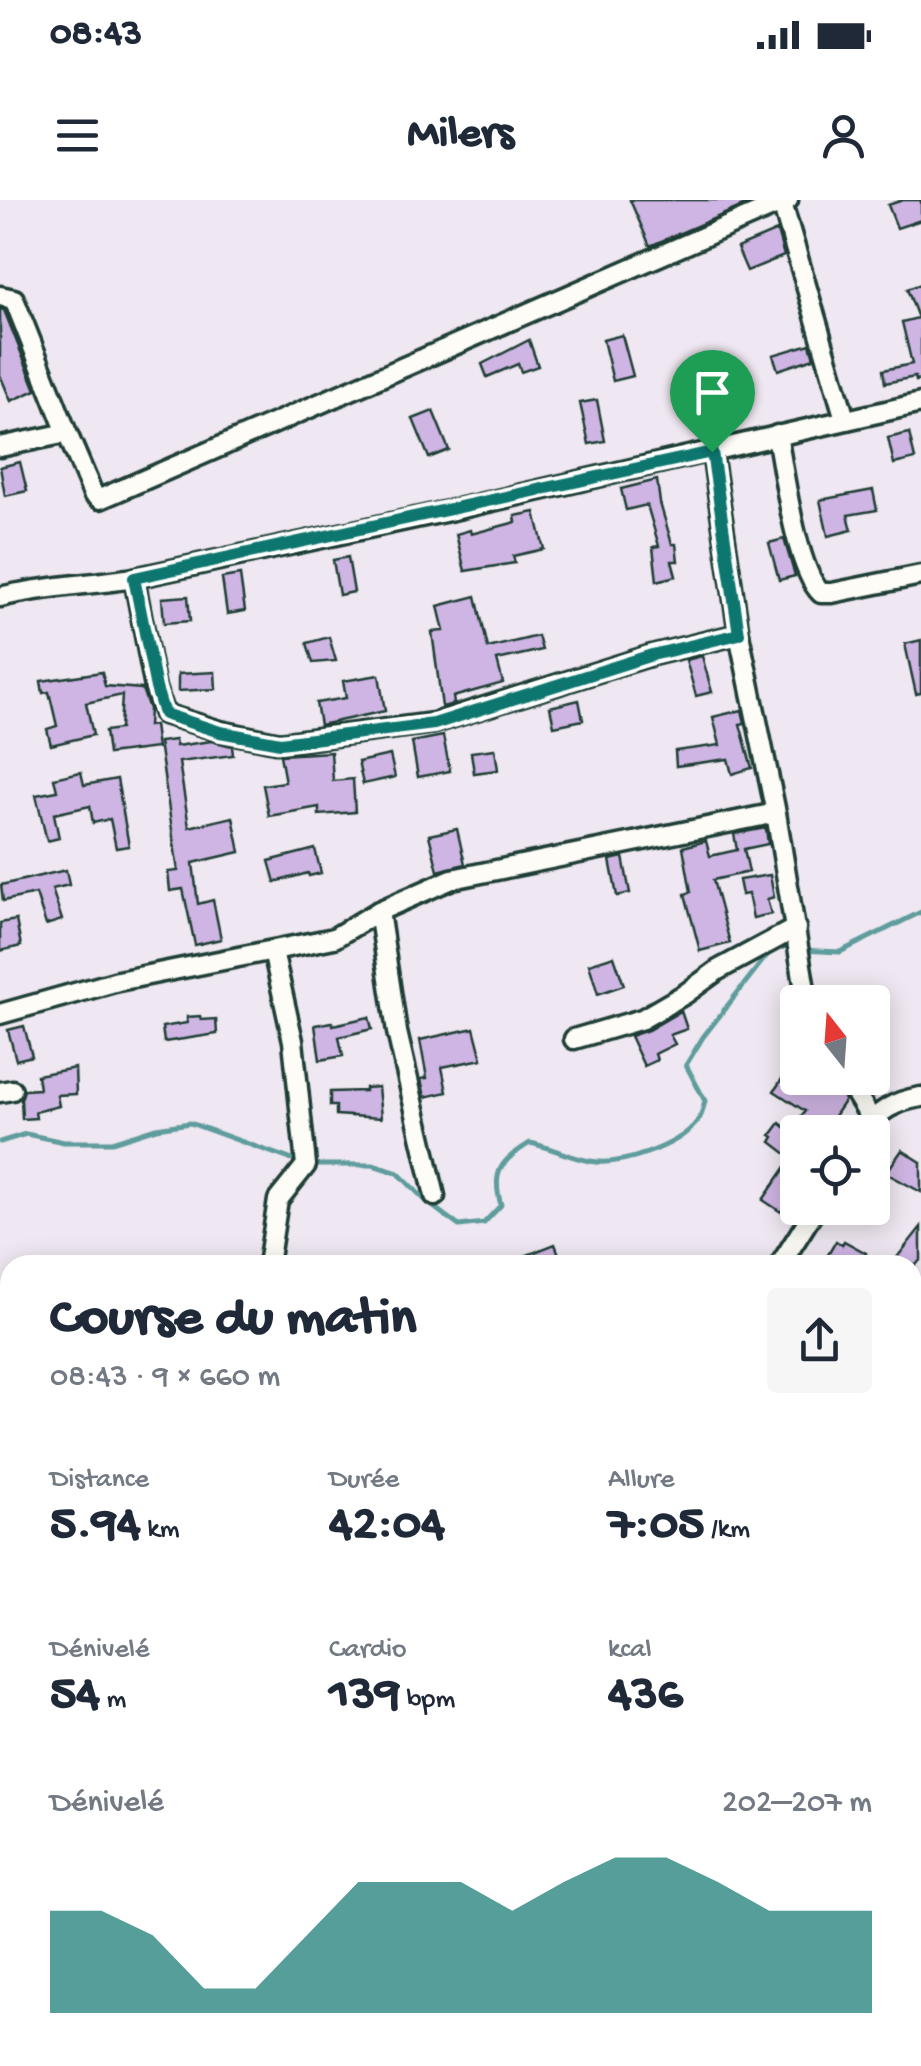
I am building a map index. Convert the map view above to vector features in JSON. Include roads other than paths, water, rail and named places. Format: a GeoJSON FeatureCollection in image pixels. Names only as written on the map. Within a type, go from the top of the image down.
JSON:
{"type":"FeatureCollection","features":[{"type":"Feature","properties":{"kind":"street"},"geometry":{"type":"LineString","coordinates":[[0,296],[14,299],[93,494],[100,499],[785,201],[845,419]]}},
{"type":"Feature","properties":{"kind":"street"},"geometry":{"type":"LineString","coordinates":[[0,597],[40,587],[84,586],[134,578],[921,403]]}},
{"type":"Feature","properties":{"kind":"street"},"geometry":{"type":"LineString","coordinates":[[0,447],[67,432]]}},
{"type":"Feature","properties":{"kind":"street"},"geometry":{"type":"LineString","coordinates":[[776,435],[800,548],[812,584],[821,593],[832,593],[919,575],[921,595]]}},
{"type":"Feature","properties":{"kind":"street"},"geometry":{"type":"LineString","coordinates":[[712,452],[739,634],[776,813],[803,985]]}},
{"type":"Feature","properties":{"kind":"street"},"geometry":{"type":"LineString","coordinates":[[134,578],[164,714],[220,732],[280,743],[434,724],[652,655],[739,634]]}},
{"type":"Feature","properties":{"kind":"street"},"geometry":{"type":"LineString","coordinates":[[0,1014],[118,981],[334,938],[379,912],[452,879],[776,813]]}},
{"type":"Feature","properties":{"kind":"street"},"geometry":{"type":"LineString","coordinates":[[379,912],[397,1032],[435,1196]]}},
{"type":"Feature","properties":{"kind":"street"},"geometry":{"type":"LineString","coordinates":[[574,1040],[642,1019],[718,970],[797,934]]}},
{"type":"Feature","properties":{"kind":"street"},"geometry":{"type":"LineString","coordinates":[[270,1255],[278,1200],[306,1165],[293,1041],[273,951]]}},
{"type":"Feature","properties":{"kind":"street"},"geometry":{"type":"LineString","coordinates":[[879,1115],[887,1107],[921,1097]]}},
{"type":"Feature","properties":{"kind":"street"},"geometry":{"type":"LineString","coordinates":[[786,1255],[805,1225]]}},
{"type":"Feature","properties":{"kind":"waterway"},"geometry":{"type":"LineString","coordinates":[[801,950],[840,952],[921,912]]}},
{"type":"Feature","properties":{"kind":"waterway"},"geometry":{"type":"LineString","coordinates":[[311,1165],[373,1165],[398,1173],[459,1226],[484,1223],[501,1205],[497,1184],[501,1168],[530,1143],[602,1162],[632,1158],[663,1146],[688,1131],[701,1115],[705,1101],[686,1065],[703,1037],[771,950],[791,945]]}},
{"type":"Feature","properties":{"kind":"waterway"},"geometry":{"type":"LineString","coordinates":[[0,1142],[26,1134],[64,1142],[112,1142],[156,1128],[190,1123],[301,1163]]}}]}
